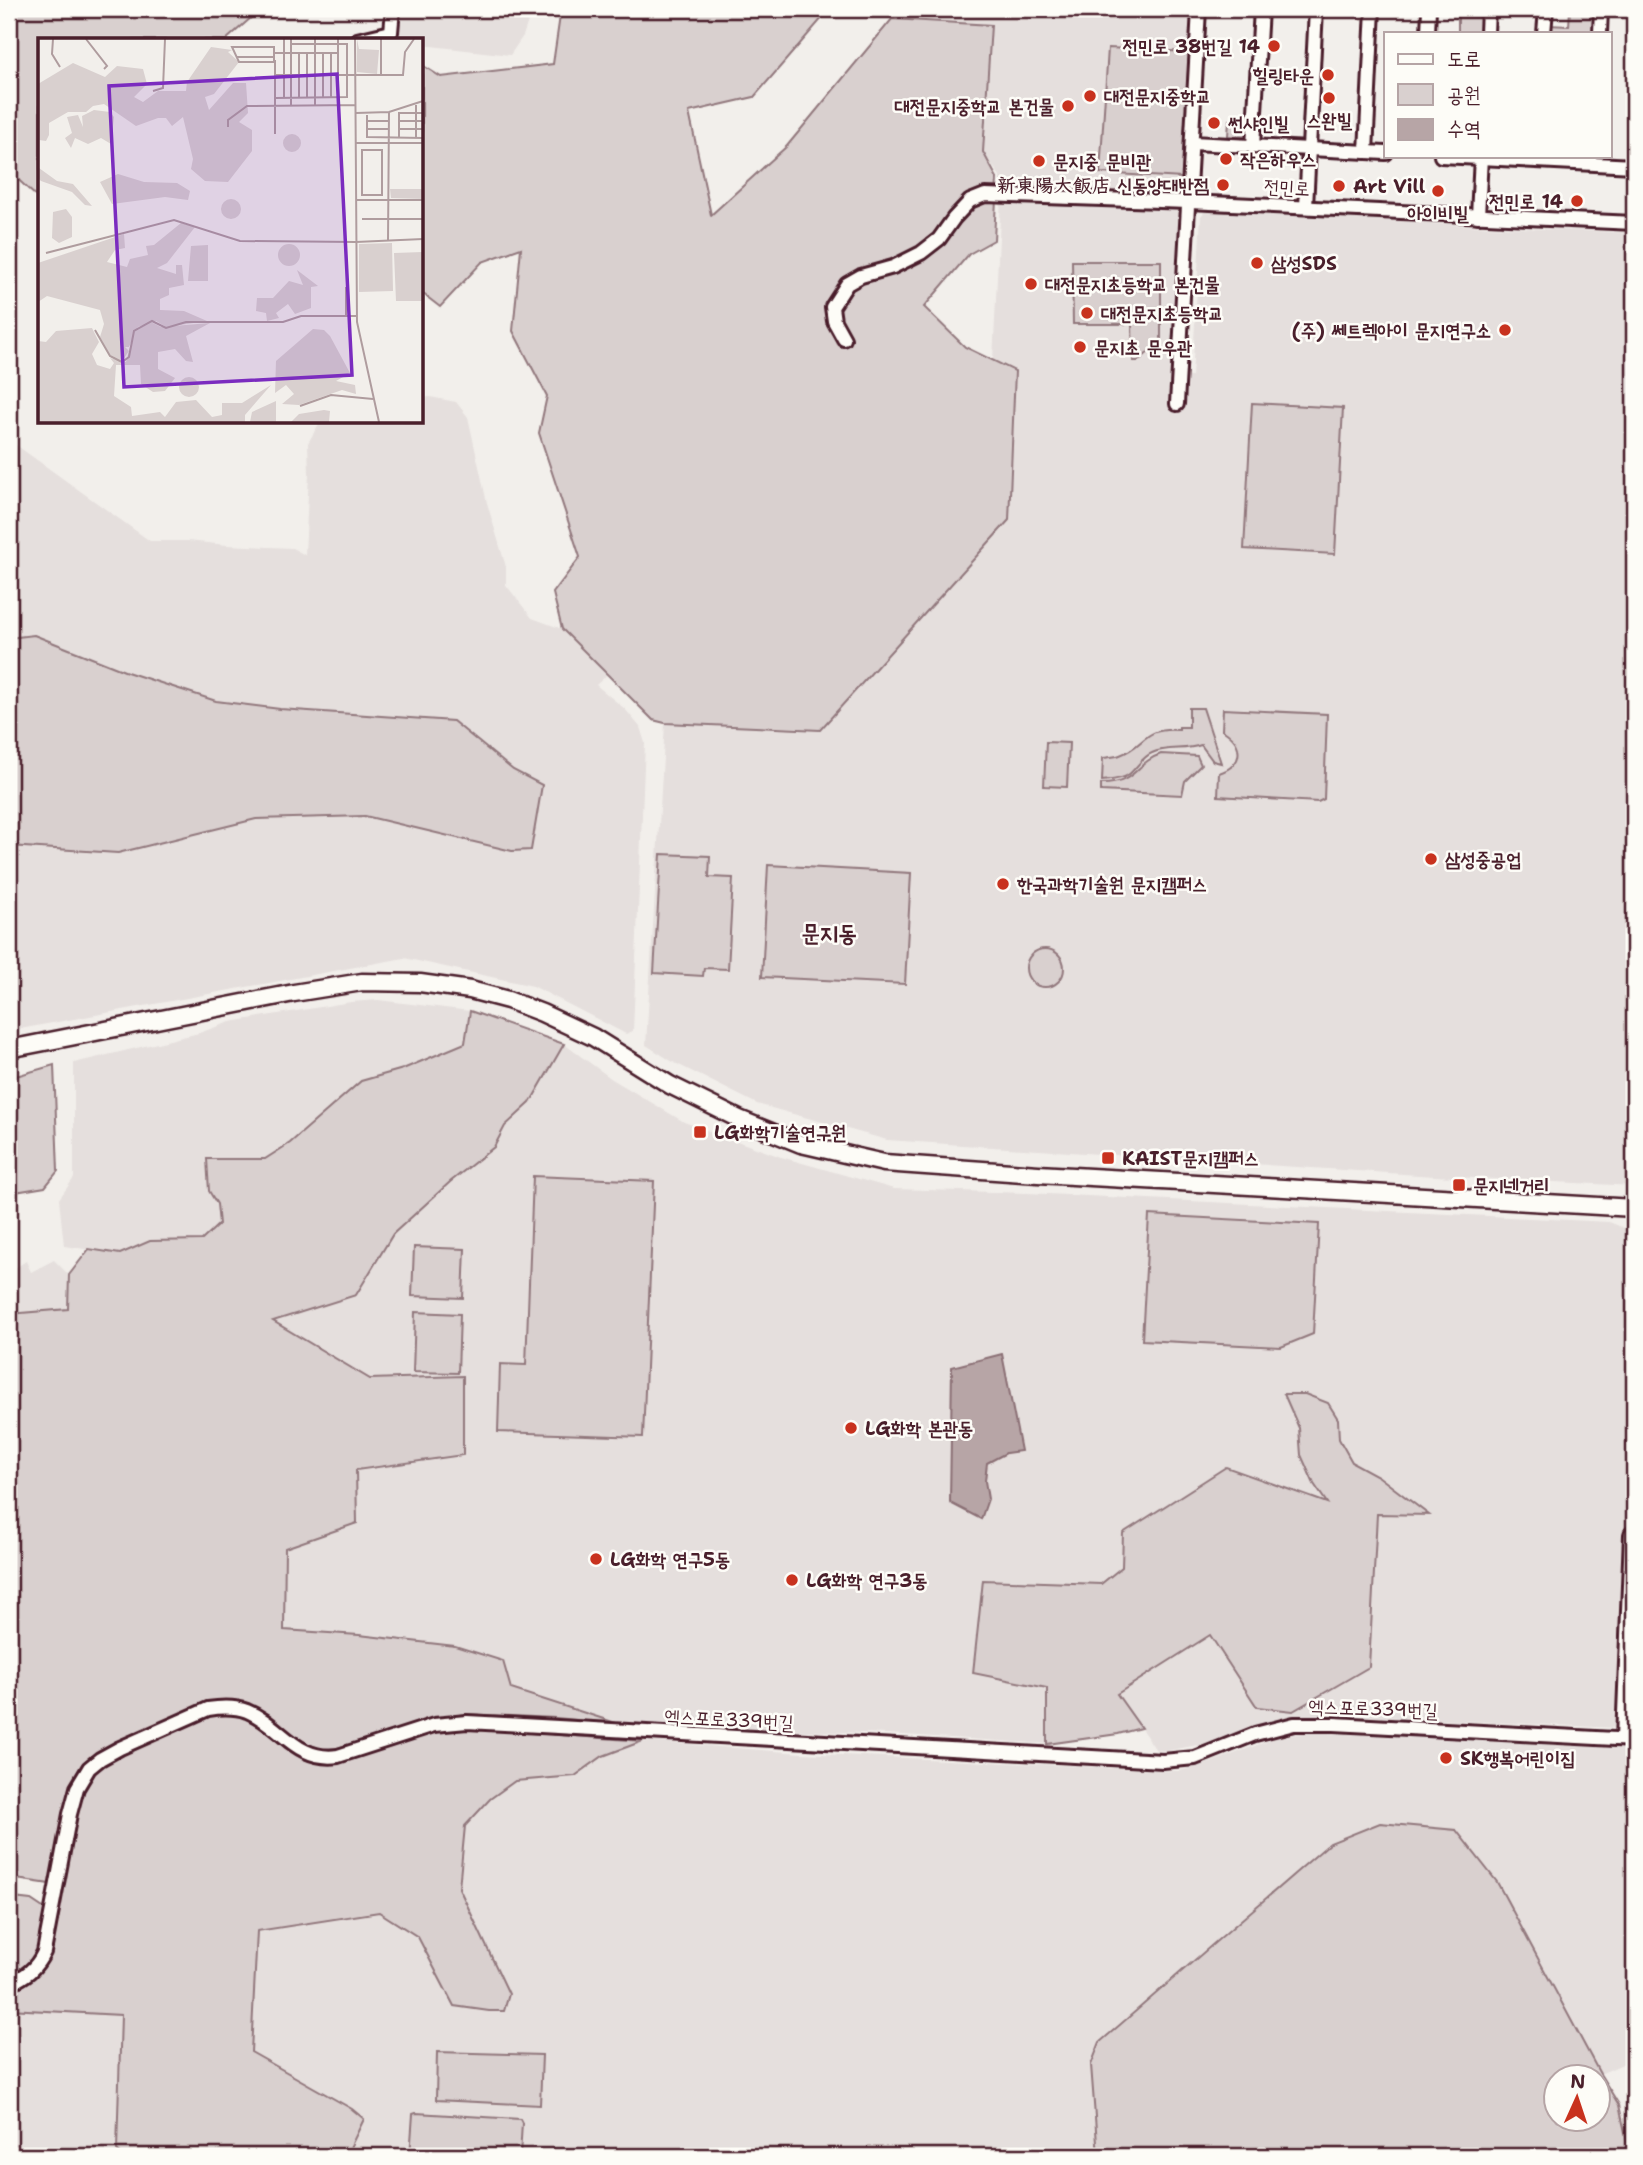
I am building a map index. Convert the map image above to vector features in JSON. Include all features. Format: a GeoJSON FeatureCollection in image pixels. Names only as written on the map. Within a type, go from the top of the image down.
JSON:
{"type":"FeatureCollection","features":[{"type":"Feature","properties":{"kind":"main road"},"geometry":{"type":"LineString","coordinates":[[9,1049],[362,982],[420,983],[470,990],[542,1013],[593,1037],[670,1085],[739,1119],[801,1144],[884,1163],[1634,1208]]}},
{"type":"Feature","properties":{"kind":"street"},"geometry":{"type":"LineString","coordinates":[[365,38],[391,32],[393,9]]}},
{"type":"Feature","properties":{"kind":"street"},"geometry":{"type":"LineString","coordinates":[[1177,404],[1199,9]]}},
{"type":"Feature","properties":{"kind":"street"},"geometry":{"type":"LineString","coordinates":[[1253,146],[1261,9]]}},
{"type":"Feature","properties":{"kind":"street"},"geometry":{"type":"LineString","coordinates":[[1306,207],[1316,9]]}},
{"type":"Feature","properties":{"kind":"street"},"geometry":{"type":"LineString","coordinates":[[1366,152],[1373,9]]}},
{"type":"Feature","properties":{"kind":"street"},"geometry":{"type":"LineString","coordinates":[[1428,32],[1429,9]]}},
{"type":"Feature","properties":{"kind":"street"},"geometry":{"type":"LineString","coordinates":[[1487,32],[1488,9]]}},
{"type":"Feature","properties":{"kind":"street"},"geometry":{"type":"LineString","coordinates":[[1544,32],[1546,9]]}},
{"type":"Feature","properties":{"kind":"street"},"geometry":{"type":"LineString","coordinates":[[1600,32],[1601,9]]}},
{"type":"Feature","properties":{"kind":"street"},"geometry":{"type":"LineString","coordinates":[[1192,143],[1384,153]]}},
{"type":"Feature","properties":{"kind":"street"},"geometry":{"type":"LineString","coordinates":[[1478,216],[1481,158]]}},
{"type":"Feature","properties":{"kind":"street"},"geometry":{"type":"LineString","coordinates":[[1538,158],[1593,160],[1634,166]]}},
{"type":"Feature","properties":{"kind":"street","name":"전민로"},"geometry":{"type":"LineString","coordinates":[[844,339],[834,321],[832,307],[848,284],[861,276],[893,267],[921,253],[939,239],[970,201],[985,195],[1634,223]]}},
{"type":"Feature","properties":{"kind":"street"},"geometry":{"type":"LineString","coordinates":[[1629,1740],[1631,1534]]}},
{"type":"Feature","properties":{"kind":"street","name":"엑스포로339번길"},"geometry":{"type":"LineString","coordinates":[[9,1984],[24,1977],[37,1966],[44,1952],[70,1814],[77,1788],[89,1768],[120,1748],[208,1709],[221,1707],[245,1710],[295,1746],[324,1758],[434,1726],[467,1722],[1163,1761],[1195,1758],[1255,1734],[1294,1724],[1629,1740]]}},
{"type":"Feature","properties":{"kind":"shaded area"},"geometry":{"type":"Polygon","coordinates":[[[399,9],[532,9],[523,36],[510,55],[424,45],[424,38],[396,38],[399,9]]]}},
{"type":"Feature","properties":{"kind":"shaded area","name":"대전문지중학교"},"geometry":{"type":"Polygon","coordinates":[[[892,9],[1199,9],[1183,194],[1000,189],[1000,176],[983,153],[991,25],[892,19],[892,9]]]}},
{"type":"Feature","properties":{"kind":"shaded area"},"geometry":{"type":"Polygon","coordinates":[[[1001,197],[1185,206],[1177,376],[1192,377],[1201,216],[1207,209],[1634,233],[1634,1186],[1434,1176],[887,1140],[757,1104],[673,1062],[646,1045],[665,723],[820,729],[1009,520],[1016,370],[993,360],[1001,197]]]}},
{"type":"Feature","properties":{"kind":"shaded area"},"geometry":{"type":"Polygon","coordinates":[[[424,398],[456,402],[468,417],[487,503],[506,567],[506,585],[532,618],[562,629],[607,675],[596,685],[625,709],[640,727],[645,743],[633,1031],[626,1034],[533,986],[404,958],[9,1031],[9,440],[150,541],[292,548],[305,555],[308,443],[319,424],[424,424],[424,398]]]}},
{"type":"Feature","properties":{"kind":"shaded area"},"geometry":{"type":"Polygon","coordinates":[[[378,1000],[470,1011],[465,1043],[403,1069],[361,1081],[290,1143],[265,1159],[207,1160],[209,1190],[217,1204],[219,1225],[202,1240],[150,1241],[120,1254],[64,1246],[59,1199],[74,1178],[74,1063],[199,1033],[230,1022],[378,1000]]]}},
{"type":"Feature","properties":{"kind":"shaded area"},"geometry":{"type":"Polygon","coordinates":[[[564,1044],[612,1079],[684,1122],[781,1157],[894,1189],[1027,1193],[1609,1222],[1624,1228],[1634,1228],[1634,1528],[1628,1527],[1620,1725],[1617,1728],[1331,1715],[1263,1726],[1201,1750],[1197,1745],[1167,1751],[1156,1750],[1117,1694],[1210,1635],[1282,1709],[1293,1711],[1369,1667],[1377,1514],[1427,1515],[1378,1476],[1352,1462],[1339,1439],[1338,1419],[1284,1394],[1299,1428],[1301,1455],[1314,1484],[1328,1504],[1122,1567],[1101,1584],[984,1581],[1047,1688],[1047,1744],[887,1734],[619,1724],[511,1689],[503,1661],[455,1646],[359,1635],[284,1631],[285,1548],[357,1523],[356,1470],[463,1455],[463,1377],[370,1379],[272,1321],[356,1295],[393,1234],[450,1182],[494,1147],[505,1126],[530,1103],[564,1044]]]}},
{"type":"Feature","properties":{"kind":"shaded area"},"geometry":{"type":"Polygon","coordinates":[[[54,1260],[69,1275],[68,1309],[9,1314],[9,1272],[26,1261],[31,1272],[54,1260]]]}},
{"type":"Feature","properties":{"kind":"shaded area"},"geometry":{"type":"Polygon","coordinates":[[[1634,1528],[1634,1730],[1626,1725],[1634,1528]]]}},
{"type":"Feature","properties":{"kind":"shaded area"},"geometry":{"type":"Polygon","coordinates":[[[1309,1732],[1634,1749],[1634,2059],[1612,2069],[1612,2064],[1595,2064],[1497,1882],[1091,2065],[1098,2156],[346,2156],[364,2119],[251,2052],[257,1931],[379,1912],[418,1937],[454,2006],[509,1994],[459,1888],[465,1826],[490,1799],[516,1781],[575,1776],[603,1756],[643,1741],[801,1753],[1179,1771],[1212,1762],[1278,1737],[1309,1732]]]}},
{"type":"Feature","properties":{"kind":"shaded area"},"geometry":{"type":"Polygon","coordinates":[[[9,2009],[121,2015],[117,2150],[124,2156],[9,2156],[9,2009]]]}},
{"type":"Feature","properties":{"kind":"green space"},"geometry":{"type":"Polygon","coordinates":[[[9,9],[261,9],[228,38],[38,38],[38,198],[9,171],[9,9]]]}},
{"type":"Feature","properties":{"kind":"green space"},"geometry":{"type":"Polygon","coordinates":[[[561,9],[830,9],[754,97],[689,112],[711,215],[787,146],[892,19],[991,25],[983,152],[997,178],[994,240],[969,254],[924,307],[965,347],[1015,371],[1009,520],[820,730],[665,723],[653,720],[562,629],[553,593],[580,557],[539,433],[547,396],[513,331],[521,248],[482,262],[440,307],[424,295],[424,66],[441,77],[553,64],[561,9]]]}},
{"type":"Feature","properties":{"kind":"green space"},"geometry":{"type":"Polygon","coordinates":[[[1570,10],[1596,11],[1595,32],[1548,32],[1548,25],[1569,26],[1570,10]]]}},
{"type":"Feature","properties":{"kind":"green space"},"geometry":{"type":"Polygon","coordinates":[[[1458,16],[1483,17],[1482,32],[1458,32],[1458,16]]]}},
{"type":"Feature","properties":{"kind":"green space"},"geometry":{"type":"Polygon","coordinates":[[[1108,48],[1189,52],[1182,178],[1100,173],[1108,48]]]}},
{"type":"Feature","properties":{"kind":"green space"},"geometry":{"type":"Polygon","coordinates":[[[1229,120],[1253,121],[1251,133],[1247,137],[1228,136],[1229,120]]]}},
{"type":"Feature","properties":{"kind":"green space"},"geometry":{"type":"Polygon","coordinates":[[[1072,261],[1161,261],[1161,342],[1138,361],[1133,361],[1132,324],[1073,324],[1072,261]]]}},
{"type":"Feature","properties":{"kind":"green space"},"geometry":{"type":"Polygon","coordinates":[[[1252,403],[1343,408],[1335,554],[1244,549],[1252,403]]]}},
{"type":"Feature","properties":{"kind":"green space"},"geometry":{"type":"Polygon","coordinates":[[[34,635],[127,672],[216,701],[280,709],[453,721],[513,770],[542,785],[531,850],[512,851],[365,816],[256,819],[118,853],[9,846],[9,638],[34,635]]]}},
{"type":"Feature","properties":{"kind":"green space"},"geometry":{"type":"Polygon","coordinates":[[[1189,708],[1203,708],[1221,763],[1213,761],[1201,745],[1164,750],[1148,755],[1125,777],[1102,781],[1103,758],[1129,751],[1158,731],[1189,727],[1189,708]]]}},
{"type":"Feature","properties":{"kind":"green space"},"geometry":{"type":"Polygon","coordinates":[[[1223,709],[1327,714],[1324,799],[1318,802],[1218,796],[1219,773],[1234,764],[1238,753],[1234,741],[1222,730],[1223,709]]]}},
{"type":"Feature","properties":{"kind":"green space"},"geometry":{"type":"Polygon","coordinates":[[[1046,742],[1069,743],[1067,787],[1044,786],[1046,742]]]}},
{"type":"Feature","properties":{"kind":"green space"},"geometry":{"type":"Polygon","coordinates":[[[1161,754],[1197,756],[1201,765],[1185,781],[1182,795],[1101,791],[1101,784],[1122,781],[1145,762],[1161,754]]]}},
{"type":"Feature","properties":{"kind":"green space"},"geometry":{"type":"Polygon","coordinates":[[[661,854],[710,856],[709,877],[733,878],[728,969],[704,968],[703,976],[654,973],[661,854]]]}},
{"type":"Feature","properties":{"kind":"green space"},"geometry":{"type":"Polygon","coordinates":[[[768,865],[911,873],[905,984],[762,977],[768,865]]]}},
{"type":"Feature","properties":{"kind":"green space"},"geometry":{"type":"Polygon","coordinates":[[[1045,949],[1058,955],[1064,968],[1058,981],[1045,987],[1032,981],[1026,968],[1032,955],[1045,949]]]}},
{"type":"Feature","properties":{"kind":"green space"},"geometry":{"type":"Polygon","coordinates":[[[470,1011],[564,1044],[530,1103],[505,1126],[494,1147],[450,1182],[393,1234],[356,1295],[273,1321],[370,1379],[463,1376],[463,1455],[356,1470],[357,1523],[285,1548],[284,1630],[455,1646],[503,1661],[511,1689],[619,1724],[463,1714],[337,1748],[321,1749],[308,1744],[241,1703],[214,1701],[122,1739],[96,1755],[64,1812],[50,1884],[16,1879],[14,1898],[31,1900],[46,1910],[38,1949],[27,1965],[9,1975],[9,1314],[68,1309],[69,1275],[89,1249],[120,1254],[150,1241],[202,1240],[219,1224],[217,1204],[209,1191],[207,1159],[265,1159],[290,1143],[361,1081],[403,1069],[465,1043],[470,1011]]]}},
{"type":"Feature","properties":{"kind":"green space"},"geometry":{"type":"Polygon","coordinates":[[[54,1065],[58,1171],[45,1187],[9,1193],[9,1078],[54,1065]]]}},
{"type":"Feature","properties":{"kind":"green space"},"geometry":{"type":"Polygon","coordinates":[[[533,1176],[654,1181],[643,1437],[498,1432],[500,1364],[526,1365],[533,1176]]]}},
{"type":"Feature","properties":{"kind":"green space"},"geometry":{"type":"Polygon","coordinates":[[[1149,1215],[1319,1224],[1313,1334],[1281,1347],[1142,1340],[1149,1215]]]}},
{"type":"Feature","properties":{"kind":"green space"},"geometry":{"type":"Polygon","coordinates":[[[414,1247],[465,1249],[463,1298],[412,1296],[414,1247]]]}},
{"type":"Feature","properties":{"kind":"green space"},"geometry":{"type":"Polygon","coordinates":[[[415,1312],[460,1314],[458,1373],[413,1372],[415,1312]]]}},
{"type":"Feature","properties":{"kind":"green space"},"geometry":{"type":"Polygon","coordinates":[[[1284,1394],[1305,1394],[1328,1403],[1338,1419],[1339,1439],[1352,1462],[1378,1476],[1429,1515],[1377,1514],[1369,1667],[1293,1711],[1257,1707],[1210,1635],[1117,1694],[1141,1728],[1047,1744],[1047,1688],[973,1673],[983,1580],[1101,1584],[1122,1567],[1123,1533],[1226,1467],[1327,1503],[1314,1484],[1301,1455],[1299,1428],[1284,1394]]]}},
{"type":"Feature","properties":{"kind":"green space"},"geometry":{"type":"Polygon","coordinates":[[[229,1711],[242,1715],[265,1729],[285,1748],[317,1763],[350,1759],[431,1733],[461,1728],[643,1741],[603,1756],[575,1776],[515,1781],[490,1799],[465,1826],[459,1888],[509,1994],[504,2011],[454,2006],[418,1937],[379,1912],[257,1931],[251,2052],[352,2109],[364,2119],[346,2156],[124,2156],[117,2150],[121,2015],[9,2009],[9,1989],[34,1976],[50,1952],[75,1814],[91,1775],[113,1756],[212,1713],[229,1711]]]}},
{"type":"Feature","properties":{"kind":"green space"},"geometry":{"type":"Polygon","coordinates":[[[1380,1823],[1456,1830],[1497,1882],[1595,2064],[1542,2064],[1542,2134],[1612,2134],[1612,2094],[1619,2105],[1630,2155],[1098,2156],[1091,2065],[1100,2042],[1330,1843],[1380,1823]]]}},
{"type":"Feature","properties":{"kind":"green space"},"geometry":{"type":"Polygon","coordinates":[[[437,2052],[542,2055],[540,2105],[436,2100],[437,2052]]]}},
{"type":"Feature","properties":{"kind":"green space"},"geometry":{"type":"Polygon","coordinates":[[[413,2114],[520,2119],[520,2156],[410,2156],[413,2114]]]}},
{"type":"Feature","properties":{"kind":"water"},"geometry":{"type":"Polygon","coordinates":[[[1002,1354],[1021,1451],[1006,1453],[987,1463],[985,1481],[988,1499],[981,1519],[950,1503],[952,1367],[1002,1354]]]}},
{"type":"Feature","properties":{"kind":"place","name":"전민로 38번길 14"},"geometry":{"type":"Point","coordinates":[1274,46]}},
{"type":"Feature","properties":{"kind":"place","name":"힐링타운"},"geometry":{"type":"Point","coordinates":[1328,75]}},
{"type":"Feature","properties":{"kind":"place","name":"대전문지중학교"},"geometry":{"type":"Point","coordinates":[1090,96]}},
{"type":"Feature","properties":{"kind":"place","name":"스완빌"},"geometry":{"type":"Point","coordinates":[1329,98]}},
{"type":"Feature","properties":{"kind":"place","name":"대전문지중학교 본건물"},"geometry":{"type":"Point","coordinates":[1068,106]}},
{"type":"Feature","properties":{"kind":"place","name":"썬샤인빌"},"geometry":{"type":"Point","coordinates":[1214,123]}},
{"type":"Feature","properties":{"kind":"place","name":"작은하우스"},"geometry":{"type":"Point","coordinates":[1226,159]}},
{"type":"Feature","properties":{"kind":"place","name":"문지중 문비관"},"geometry":{"type":"Point","coordinates":[1039,161]}},
{"type":"Feature","properties":{"kind":"place","name":"新東陽大飯店 신동양대반점"},"geometry":{"type":"Point","coordinates":[1223,185]}},
{"type":"Feature","properties":{"kind":"place","name":"Art Vill"},"geometry":{"type":"Point","coordinates":[1339,186]}},
{"type":"Feature","properties":{"kind":"place","name":"아이비빌"},"geometry":{"type":"Point","coordinates":[1438,191]}},
{"type":"Feature","properties":{"kind":"place","name":"전민로 14"},"geometry":{"type":"Point","coordinates":[1577,201]}},
{"type":"Feature","properties":{"kind":"place","name":"삼성SDS"},"geometry":{"type":"Point","coordinates":[1257,263]}},
{"type":"Feature","properties":{"kind":"place","name":"대전문지초등학교 본건물"},"geometry":{"type":"Point","coordinates":[1031,284]}},
{"type":"Feature","properties":{"kind":"place","name":"대전문지초등학교"},"geometry":{"type":"Point","coordinates":[1087,313]}},
{"type":"Feature","properties":{"kind":"place","name":"(주) 쎄트렉아이 문지연구소"},"geometry":{"type":"Point","coordinates":[1505,330]}},
{"type":"Feature","properties":{"kind":"place","name":"문지초 문우관"},"geometry":{"type":"Point","coordinates":[1080,347]}},
{"type":"Feature","properties":{"kind":"place","name":"삼성중공업"},"geometry":{"type":"Point","coordinates":[1431,859]}},
{"type":"Feature","properties":{"kind":"place","name":"한국과학기술원 문지캠퍼스"},"geometry":{"type":"Point","coordinates":[1003,884]}},
{"type":"Feature","properties":{"kind":"place","name":"LG화학기술연구원"},"geometry":{"type":"Point","coordinates":[700,1132]}},
{"type":"Feature","properties":{"kind":"place","name":"KAIST문지캠퍼스"},"geometry":{"type":"Point","coordinates":[1108,1158]}},
{"type":"Feature","properties":{"kind":"place","name":"문지네거리"},"geometry":{"type":"Point","coordinates":[1459,1185]}},
{"type":"Feature","properties":{"kind":"place","name":"LG화학 본관동"},"geometry":{"type":"Point","coordinates":[851,1428]}},
{"type":"Feature","properties":{"kind":"place","name":"LG화학 연구5동"},"geometry":{"type":"Point","coordinates":[596,1559]}},
{"type":"Feature","properties":{"kind":"place","name":"LG화학 연구3동"},"geometry":{"type":"Point","coordinates":[792,1580]}},
{"type":"Feature","properties":{"kind":"place","name":"SK행복어린이집"},"geometry":{"type":"Point","coordinates":[1446,1758]}},
{"type":"Feature","properties":{"kind":"district","name":"문지동"},"geometry":{"type":"Point","coordinates":[829,933]}}]}
